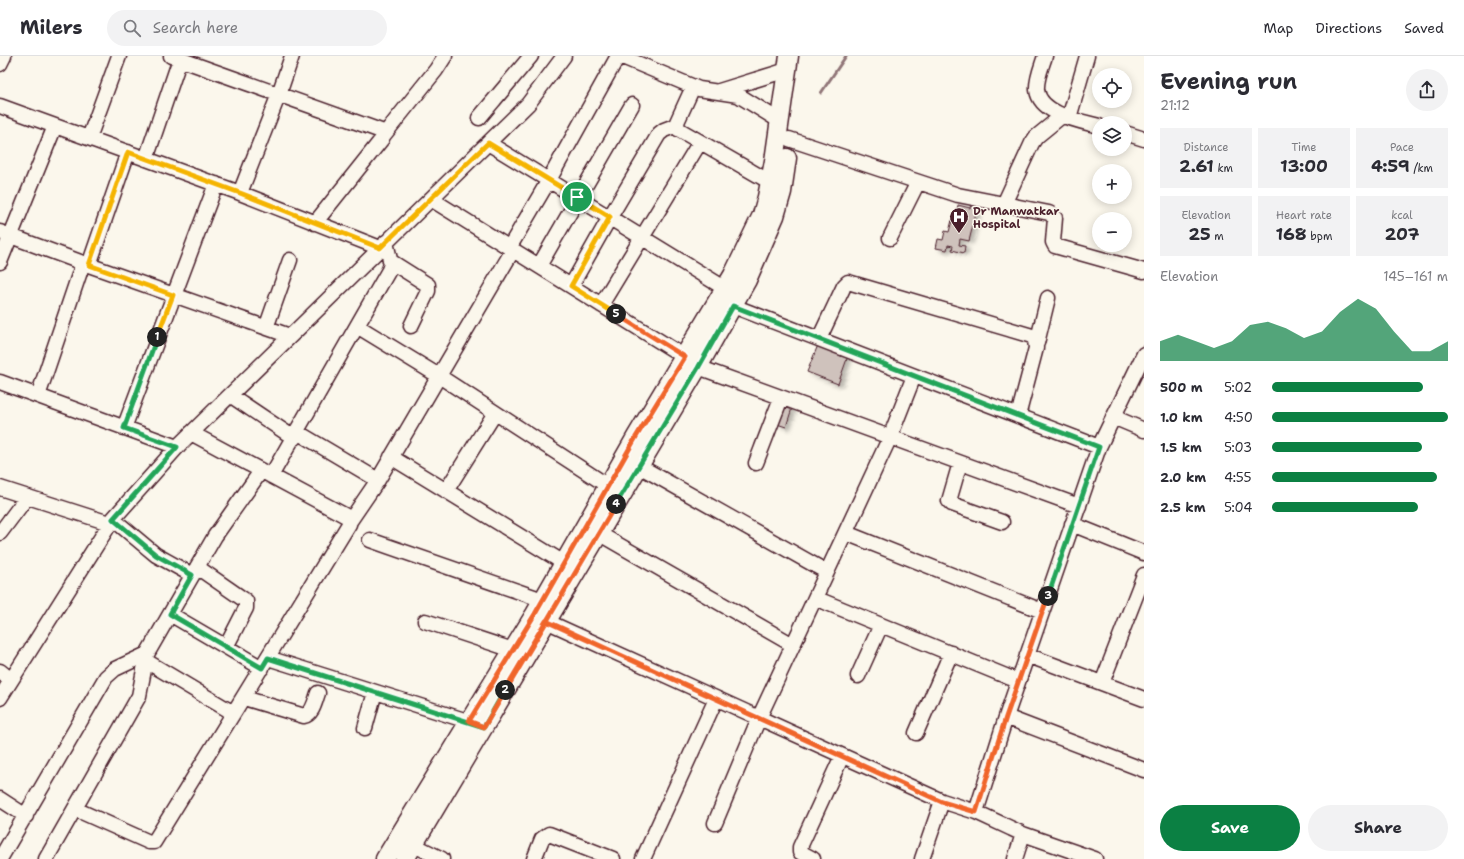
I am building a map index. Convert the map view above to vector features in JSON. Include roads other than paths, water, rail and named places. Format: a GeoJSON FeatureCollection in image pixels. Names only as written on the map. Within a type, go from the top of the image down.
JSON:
{"type":"FeatureCollection","features":[{"type":"Feature","properties":{"kind":"main road"},"geometry":{"type":"LineString","coordinates":[[385,859],[406,847],[476,724],[513,650],[608,486],[691,362],[733,306],[754,265],[775,216],[782,192],[801,56]]}},
{"type":"Feature","properties":{"kind":"main road"},"geometry":{"type":"LineString","coordinates":[[476,724],[546,621],[639,466],[762,215],[770,182],[788,63]]}},
{"type":"Feature","properties":{"kind":"street"},"geometry":{"type":"LineString","coordinates":[[0,64],[4,56]]}},
{"type":"Feature","properties":{"kind":"street"},"geometry":{"type":"LineString","coordinates":[[88,138],[119,56]]}},
{"type":"Feature","properties":{"kind":"street"},"geometry":{"type":"LineString","coordinates":[[240,193],[279,94],[292,56]]}},
{"type":"Feature","properties":{"kind":"street"},"geometry":{"type":"LineString","coordinates":[[315,223],[436,70],[445,56]]}},
{"type":"Feature","properties":{"kind":"street"},"geometry":{"type":"LineString","coordinates":[[479,118],[531,56]]}},
{"type":"Feature","properties":{"kind":"street"},"geometry":{"type":"LineString","coordinates":[[0,698],[111,521],[191,433],[528,104],[564,56]]}},
{"type":"Feature","properties":{"kind":"street"},"geometry":{"type":"LineString","coordinates":[[75,809],[149,842],[154,842],[240,704],[350,521],[378,480],[439,376],[619,56],[699,89],[738,96],[780,121]]}},
{"type":"Feature","properties":{"kind":"street"},"geometry":{"type":"LineString","coordinates":[[1045,56],[1037,91],[1044,103],[1049,108],[1066,117],[1092,124]]}},
{"type":"Feature","properties":{"kind":"street"},"geometry":{"type":"LineString","coordinates":[[1004,204],[1036,137],[1066,117],[1087,56]]}},
{"type":"Feature","properties":{"kind":"street"},"geometry":{"type":"LineString","coordinates":[[146,159],[175,58],[381,131],[383,136]]}},
{"type":"Feature","properties":{"kind":"street"},"geometry":{"type":"LineString","coordinates":[[716,92],[788,63]]}},
{"type":"Feature","properties":{"kind":"street"},"geometry":{"type":"LineString","coordinates":[[571,286],[659,134],[676,125],[694,87]]}},
{"type":"Feature","properties":{"kind":"street"},"geometry":{"type":"LineString","coordinates":[[539,266],[577,197],[632,105]]}},
{"type":"Feature","properties":{"kind":"street"},"geometry":{"type":"LineString","coordinates":[[0,106],[216,184],[315,223],[383,245],[390,261],[389,270],[296,435],[215,536],[170,614],[147,658],[138,696],[46,859]]}},
{"type":"Feature","properties":{"kind":"street"},"geometry":{"type":"LineString","coordinates":[[676,125],[678,129],[770,182]]}},
{"type":"Feature","properties":{"kind":"street"},"geometry":{"type":"LineString","coordinates":[[0,262],[5,233],[55,126]]}},
{"type":"Feature","properties":{"kind":"street"},"geometry":{"type":"LineString","coordinates":[[1132,135],[1144,138]]}},
{"type":"Feature","properties":{"kind":"street"},"geometry":{"type":"LineString","coordinates":[[789,138],[958,195],[1053,215],[1056,221],[1053,242],[1055,246],[1144,271]]}},
{"type":"Feature","properties":{"kind":"street"},"geometry":{"type":"LineString","coordinates":[[601,305],[700,142]]}},
{"type":"Feature","properties":{"kind":"street"},"geometry":{"type":"LineString","coordinates":[[488,143],[726,288]]}},
{"type":"Feature","properties":{"kind":"street"},"geometry":{"type":"LineString","coordinates":[[38,396],[128,152]]}},
{"type":"Feature","properties":{"kind":"street"},"geometry":{"type":"LineString","coordinates":[[890,238],[918,182]]}},
{"type":"Feature","properties":{"kind":"street"},"geometry":{"type":"LineString","coordinates":[[124,428],[216,184]]}},
{"type":"Feature","properties":{"kind":"street"},"geometry":{"type":"LineString","coordinates":[[431,199],[691,362],[781,398],[1079,506]]}},
{"type":"Feature","properties":{"kind":"street"},"geometry":{"type":"LineString","coordinates":[[5,233],[86,264],[290,336]]}},
{"type":"Feature","properties":{"kind":"street"},"geometry":{"type":"LineString","coordinates":[[266,328],[290,260]]}},
{"type":"Feature","properties":{"kind":"street"},"geometry":{"type":"LineString","coordinates":[[390,261],[428,285],[428,291],[411,326]]}},
{"type":"Feature","properties":{"kind":"street"},"geometry":{"type":"LineString","coordinates":[[819,339],[844,286],[848,282],[1032,336],[1036,343]]}},
{"type":"Feature","properties":{"kind":"street"},"geometry":{"type":"LineString","coordinates":[[1018,416],[1048,298]]}},
{"type":"Feature","properties":{"kind":"street"},"geometry":{"type":"LineString","coordinates":[[733,306],[1099,447]]}},
{"type":"Feature","properties":{"kind":"street"},"geometry":{"type":"LineString","coordinates":[[357,326],[439,376],[608,486]]}},
{"type":"Feature","properties":{"kind":"street"},"geometry":{"type":"LineString","coordinates":[[973,811],[1006,717],[1012,678],[1027,655],[1099,447],[1144,354]]}},
{"type":"Feature","properties":{"kind":"street"},"geometry":{"type":"LineString","coordinates":[[715,823],[759,718],[890,437],[914,376]]}},
{"type":"Feature","properties":{"kind":"street"},"geometry":{"type":"LineString","coordinates":[[0,382],[177,447]]}},
{"type":"Feature","properties":{"kind":"street"},"geometry":{"type":"LineString","coordinates":[[230,395],[296,435],[378,480]]}},
{"type":"Feature","properties":{"kind":"street"},"geometry":{"type":"LineString","coordinates":[[756,464],[781,398]]}},
{"type":"Feature","properties":{"kind":"street"},"geometry":{"type":"LineString","coordinates":[[446,491],[495,413]]}},
{"type":"Feature","properties":{"kind":"street"},"geometry":{"type":"LineString","coordinates":[[1113,417],[1144,430]]}},
{"type":"Feature","properties":{"kind":"street"},"geometry":{"type":"LineString","coordinates":[[191,433],[346,516],[350,521]]}},
{"type":"Feature","properties":{"kind":"street"},"geometry":{"type":"LineString","coordinates":[[391,457],[564,563]]}},
{"type":"Feature","properties":{"kind":"street"},"geometry":{"type":"LineString","coordinates":[[960,463],[949,501],[952,504],[1002,522]]}},
{"type":"Feature","properties":{"kind":"street"},"geometry":{"type":"LineString","coordinates":[[639,466],[827,572]]}},
{"type":"Feature","properties":{"kind":"street"},"geometry":{"type":"LineString","coordinates":[[0,488],[111,521],[156,555],[195,571],[244,598],[246,601],[246,608],[226,647]]}},
{"type":"Feature","properties":{"kind":"street"},"geometry":{"type":"LineString","coordinates":[[0,533],[28,497]]}},
{"type":"Feature","properties":{"kind":"street"},"geometry":{"type":"LineString","coordinates":[[1072,524],[1144,553]]}},
{"type":"Feature","properties":{"kind":"street"},"geometry":{"type":"LineString","coordinates":[[598,533],[793,645]]}},
{"type":"Feature","properties":{"kind":"street"},"geometry":{"type":"LineString","coordinates":[[846,533],[1042,611]]}},
{"type":"Feature","properties":{"kind":"street"},"geometry":{"type":"LineString","coordinates":[[370,540],[543,600]]}},
{"type":"Feature","properties":{"kind":"street"},"geometry":{"type":"LineString","coordinates":[[1102,683],[1144,574]]}},
{"type":"Feature","properties":{"kind":"street"},"geometry":{"type":"LineString","coordinates":[[815,598],[1012,678]]}},
{"type":"Feature","properties":{"kind":"street"},"geometry":{"type":"LineString","coordinates":[[170,614],[226,647],[265,663],[376,692],[476,724]]}},
{"type":"Feature","properties":{"kind":"street"},"geometry":{"type":"LineString","coordinates":[[546,621],[948,804],[973,811],[1023,834],[1080,856],[1095,859]]}},
{"type":"Feature","properties":{"kind":"street"},"geometry":{"type":"LineString","coordinates":[[425,622],[513,650]]}},
{"type":"Feature","properties":{"kind":"street"},"geometry":{"type":"LineString","coordinates":[[858,676],[881,625]]}},
{"type":"Feature","properties":{"kind":"street"},"geometry":{"type":"LineString","coordinates":[[916,733],[951,653]]}},
{"type":"Feature","properties":{"kind":"street"},"geometry":{"type":"LineString","coordinates":[[1027,655],[1144,699]]}},
{"type":"Feature","properties":{"kind":"street"},"geometry":{"type":"LineString","coordinates":[[147,658],[230,711],[240,704],[306,716],[310,712],[318,693]]}},
{"type":"Feature","properties":{"kind":"street"},"geometry":{"type":"LineString","coordinates":[[0,859],[106,677],[115,669],[147,658]]}},
{"type":"Feature","properties":{"kind":"street"},"geometry":{"type":"LineString","coordinates":[[0,671],[12,680]]}},
{"type":"Feature","properties":{"kind":"street"},"geometry":{"type":"LineString","coordinates":[[365,728],[376,692]]}},
{"type":"Feature","properties":{"kind":"street"},"geometry":{"type":"LineString","coordinates":[[643,859],[716,699]]}},
{"type":"Feature","properties":{"kind":"street"},"geometry":{"type":"LineString","coordinates":[[1006,717],[1144,770]]}},
{"type":"Feature","properties":{"kind":"street"},"geometry":{"type":"LineString","coordinates":[[813,859],[800,852],[800,847],[842,756]]}},
{"type":"Feature","properties":{"kind":"street"},"geometry":{"type":"LineString","coordinates":[[0,799],[26,816]]}},
{"type":"Feature","properties":{"kind":"street"},"geometry":{"type":"LineString","coordinates":[[922,859],[948,804]]}},
{"type":"Feature","properties":{"kind":"street"},"geometry":{"type":"LineString","coordinates":[[534,859],[542,839],[549,834],[613,859]]}},
{"type":"Feature","properties":{"kind":"street"},"geometry":{"type":"LineString","coordinates":[[1015,859],[1023,834]]}},
{"type":"Feature","properties":{"kind":"street"},"geometry":{"type":"LineString","coordinates":[[406,847],[442,859]]}},
{"type":"Feature","properties":{"kind":"waterway"},"geometry":{"type":"LineString","coordinates":[[821,93],[846,56]]}},
{"type":"Feature","properties":{"kind":"place","name":"Dr Manwatkar Hospital"},"geometry":{"type":"Point","coordinates":[959,234]}}]}
